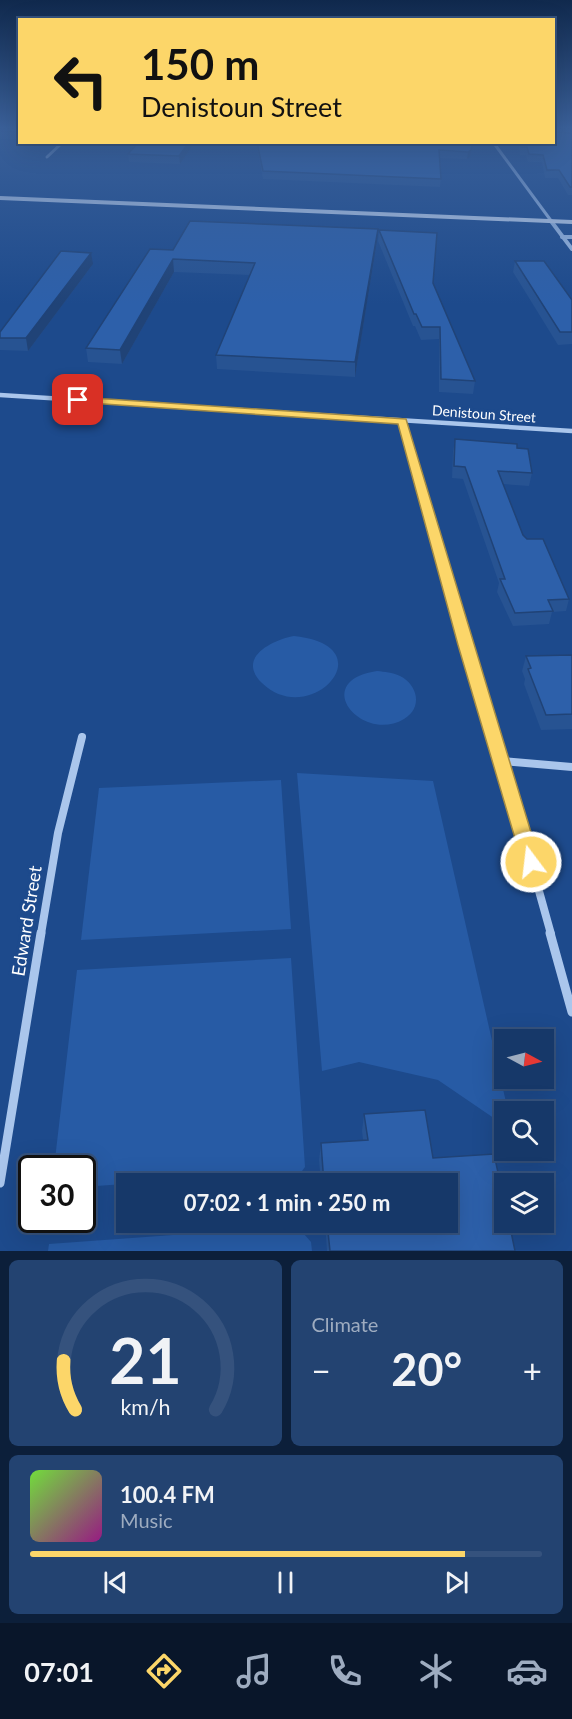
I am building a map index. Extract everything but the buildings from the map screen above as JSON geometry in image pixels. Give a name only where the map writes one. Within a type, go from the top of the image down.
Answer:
[{"type":"main road","points":[[0,198],[572,222]]},
{"type":"street","points":[[526,187],[572,249]]},
{"type":"street","points":[[562,237],[572,237]]},
{"type":"street","name":"Denistoun Street","points":[[0,395],[572,431]]},
{"type":"street","points":[[402,421],[465,645],[513,798],[572,1012]]},
{"type":"street","name":"Edward Street","points":[[0,1183],[58,833],[82,737]]},
{"type":"street","points":[[501,762],[572,767]]},
{"type":"shaded area","points":[[294,636],[322,643],[335,654],[338,668],[331,681],[318,691],[300,697],[281,695],[262,683],[255,674],[253,666],[255,658],[267,646]]},
{"type":"shaded area","points":[[377,671],[391,673],[406,680],[416,697],[414,709],[410,714],[388,725],[372,723],[359,717],[349,708],[345,697],[347,686],[357,677]]},
{"type":"shaded area","points":[[297,773],[433,781],[494,1049],[494,1089],[503,1089],[506,1101],[494,1101],[494,1118],[438,1080],[359,1062],[322,1071]]},
{"type":"shaded area","points":[[281,780],[291,929],[81,940],[99,788]]},
{"type":"shaded area","points":[[291,958],[305,1167],[302,1171],[116,1173],[116,1185],[96,1186],[96,1155],[56,1155],[77,970]]},
{"type":"shaded area","points":[[201,1233],[303,1233],[311,1242],[312,1251],[48,1251],[49,1244]]},
{"type":"route","points":[[78,400],[402,421],[465,645],[531,862]]}]
